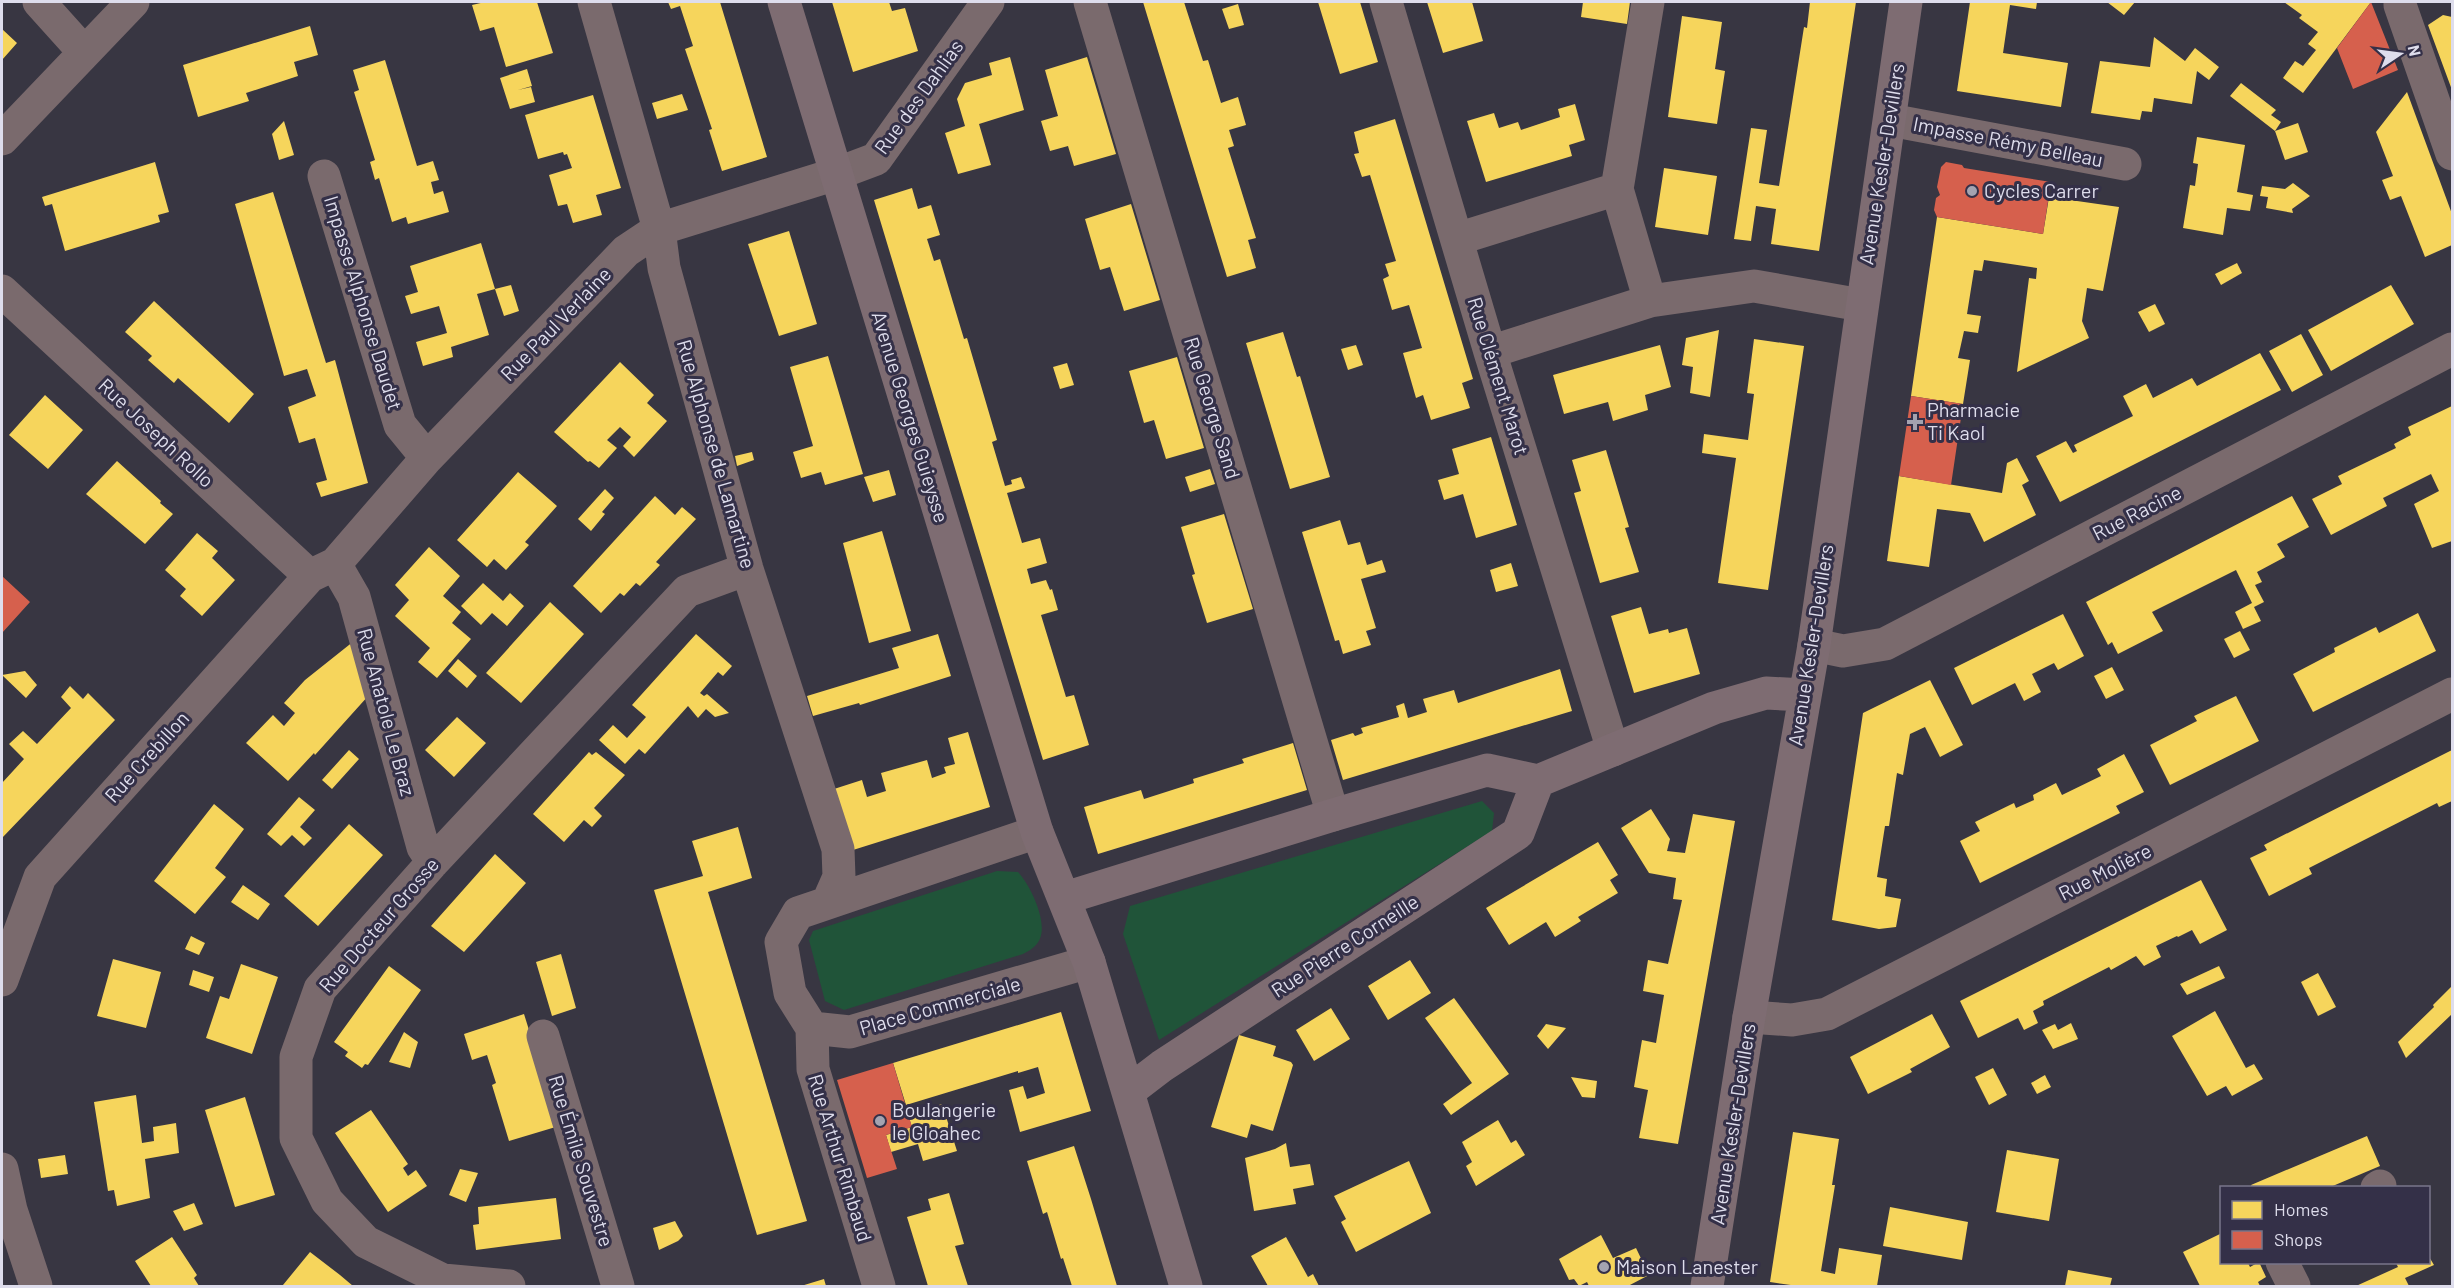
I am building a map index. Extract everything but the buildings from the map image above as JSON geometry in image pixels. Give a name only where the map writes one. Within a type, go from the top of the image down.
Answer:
[{"type":"street","points":[[39,2],[84,52]]},
{"type":"street","points":[[2,139],[133,2]]},
{"type":"street","name":"Rue Alphonse de Lamartine","points":[[594,2],[659,229],[664,268],[747,568],[838,849],[839,877],[828,902]]},
{"type":"street","name":"Avenue Georges Guieysse","points":[[784,2],[1037,832]]},
{"type":"street","name":"Rue des Dahlias","points":[[836,174],[876,159],[988,2]]},
{"type":"street","name":"Rue George Sand","points":[[1090,2],[1333,815]]},
{"type":"street","name":"Rue Clément Marot","points":[[1386,2],[1490,352],[1613,750]]},
{"type":"street","points":[[1648,2],[1617,189],[1650,301]]},
{"type":"street","name":"Avenue Kesler-Devillers","points":[[1707,1287],[1749,1017],[1814,645],[1906,2]]},
{"type":"street","points":[[2400,2],[2452,154]]},
{"type":"street","name":"Impasse Rémy Belleau","points":[[1890,120],[2125,164]]},
{"type":"street","name":"Rue Paul Verlaine","points":[[323,570],[626,251],[659,229],[836,174]]},
{"type":"street","name":"Impasse Alphonse Daudet","points":[[324,176],[400,425],[427,458]]},
{"type":"street","points":[[1456,238],[1617,189]]},
{"type":"street","points":[[1490,352],[1650,301],[1754,286],[1861,305]]},
{"type":"street","name":"Rue Joseph Rollo","points":[[2,291],[323,570]]},
{"type":"street","name":"Rue Racine","points":[[1814,645],[1843,651],[1885,644],[2452,349]]},
{"type":"street","name":"Rue Docteur Grosse","points":[[509,1287],[442,1280],[366,1242],[327,1201],[296,1138],[296,1057],[320,989],[433,862],[687,591],[747,568]]},
{"type":"street","name":"Rue Anatole Le Braz","points":[[323,570],[354,597],[423,847],[433,862]]},
{"type":"street","name":"Rue Crebillon","points":[[2,980],[40,877],[323,570]]},
{"type":"street","points":[[1065,898],[1487,770],[1538,781],[1714,708],[1766,693],[1804,695]]},
{"type":"street","name":"Rue Molière","points":[[1749,1017],[1792,1020],[1827,1014],[2452,694]]},
{"type":"street","name":"Rue Pierre Corneille","points":[[1128,1092],[1172,1060],[1518,833],[1538,781]]},
{"type":"street","points":[[812,1028],[790,993],[781,942],[798,913],[1037,832],[1089,962],[1186,1287]]},
{"type":"street","name":"Place Commerciale","points":[[812,1028],[850,1032],[1089,962]]},
{"type":"street","name":"Rue Arthur Rimbaud","points":[[812,1028],[813,1070],[879,1287]]},
{"type":"street","name":"Rue Émile Souvestre","points":[[543,1036],[618,1286]]},
{"type":"street","points":[[2,1169],[11,1210],[36,1287]]},
{"type":"street","points":[[2282,1264],[2294,1287]]},
{"type":"street","points":[[609,1287],[618,1286]]},
{"type":"green space","points":[[1482,801],[1494,813],[1492,831],[1159,1040],[1123,934],[1130,906]]},
{"type":"green space","points":[[997,871],[1018,872],[1029,887],[1041,919],[1040,939],[1035,946],[1023,954],[844,1010],[825,1001],[809,940],[813,931]]},
{"type":"place","name":"Cycles Carrer","points":[[1972,191]]},
{"type":"place","name":"Pharmacie Ti Kaol","points":[[1915,422]]},
{"type":"place","name":"Boulangerie le Gloahec","points":[[880,1121]]},
{"type":"place","name":"Maison Lanester","points":[[1604,1267]]}]
